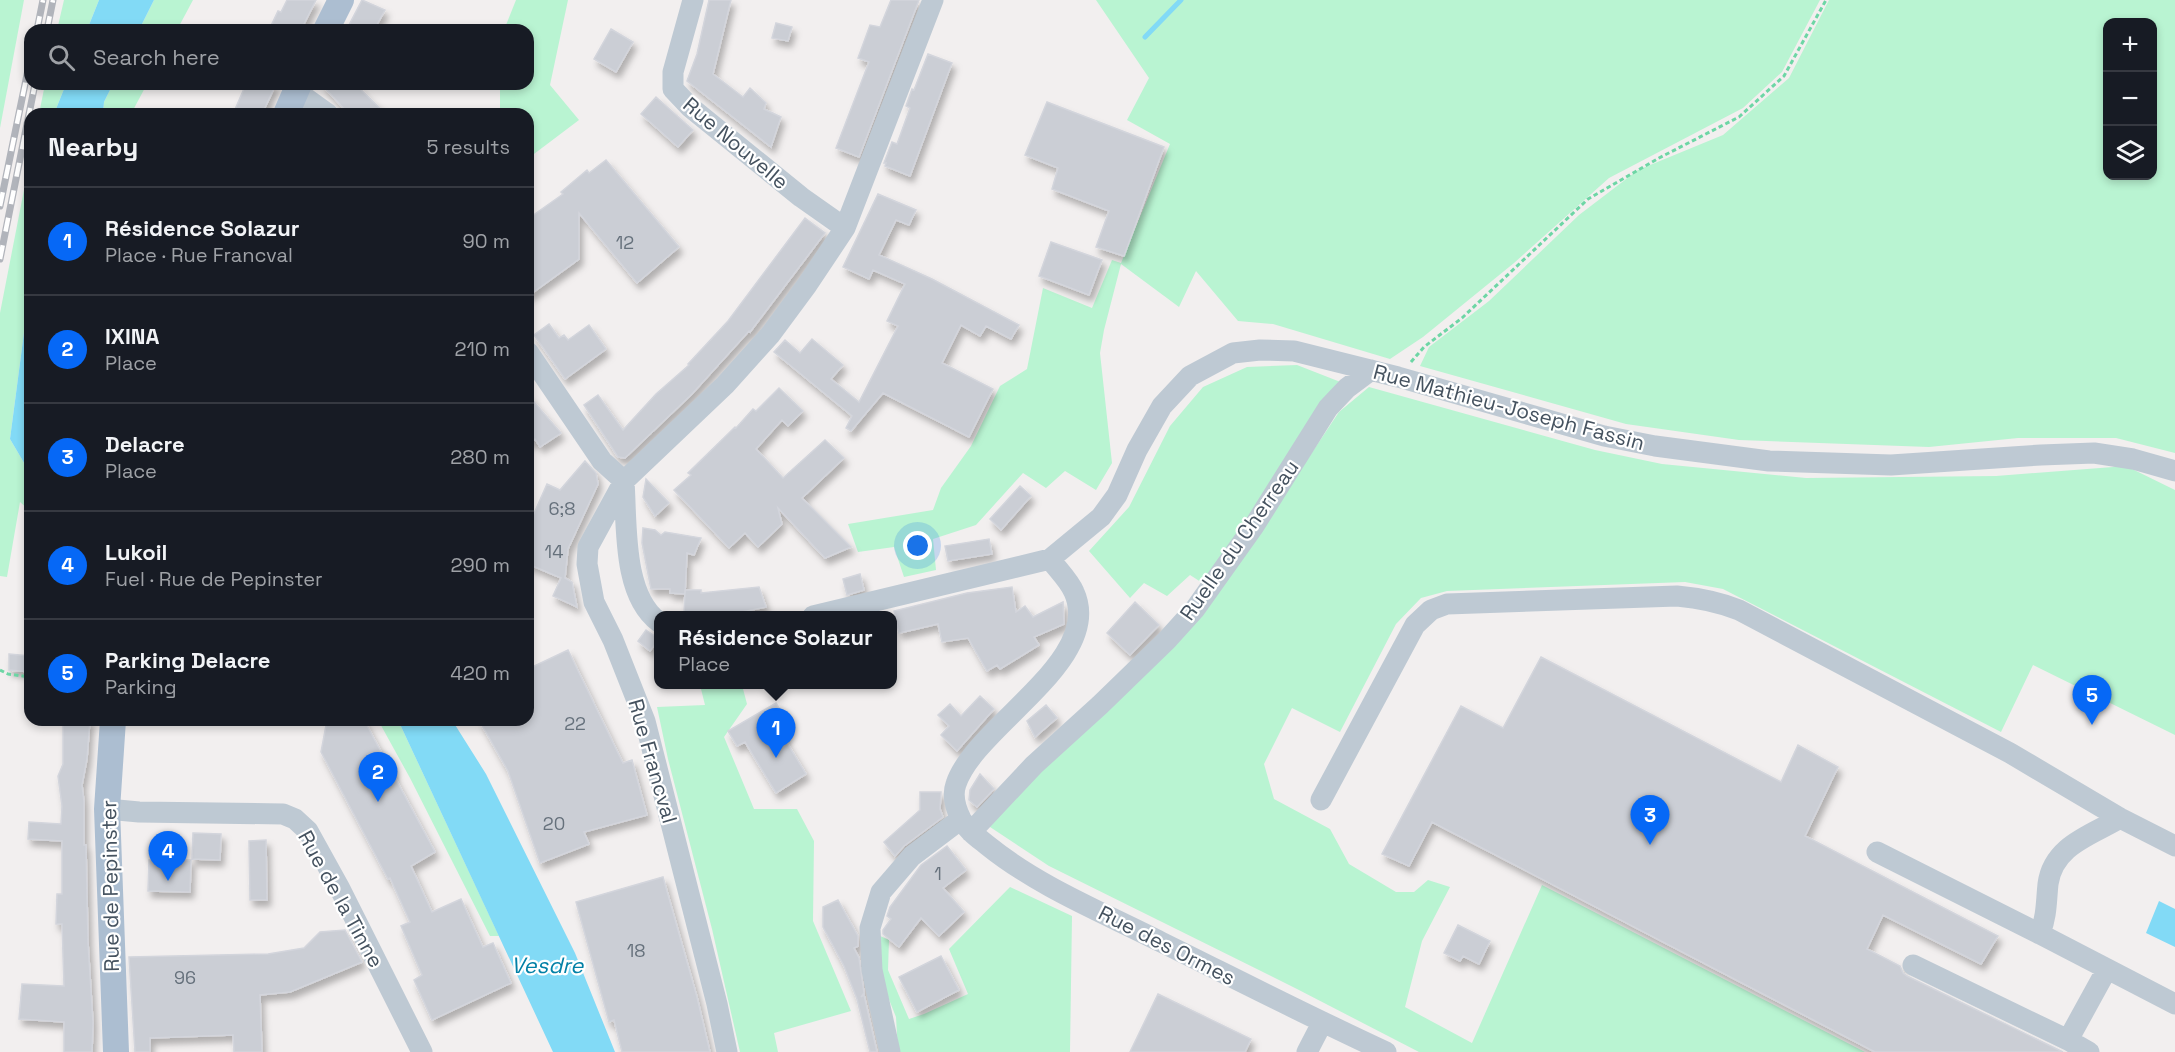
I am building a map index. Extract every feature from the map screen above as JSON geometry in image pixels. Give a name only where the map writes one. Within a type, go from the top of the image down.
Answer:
[{"type":"main road","points":[[329,24],[341,0]]},
{"type":"main road","points":[[289,108],[297,90]]},
{"type":"main road","name":"Rue de Pepinster","points":[[113,726],[107,809],[116,1052]]},
{"type":"street","name":"Rue Nouvelle","points":[[693,0],[674,72],[673,90],[690,107],[783,182],[845,228]]},
{"type":"street","name":"Rue Francval","points":[[727,1052],[717,1004],[645,721],[613,640],[594,602],[589,574],[588,547],[624,481],[725,385],[770,335],[845,228],[933,0]]},
{"type":"street","points":[[301,90],[321,108]]},
{"type":"street","name":"Rue Mathieu-Joseph Fassin","points":[[1050,559],[1101,517],[1117,495],[1137,450],[1162,405],[1190,376],[1233,353],[1260,350],[1293,351],[1398,377],[1604,436],[1655,446],[1769,461],[1891,465],[2094,453],[2133,459],[2175,471]]},
{"type":"street","points":[[534,361],[602,461],[624,481],[632,580],[640,601],[654,616]]},
{"type":"street","name":"Ruelle du Cherreau","points":[[890,1052],[872,970],[870,928],[881,892],[912,856],[966,825],[1100,705],[1167,640],[1195,609],[1254,526],[1328,408],[1347,388],[1371,370]]},
{"type":"street","points":[[830,611],[1050,559],[1074,591],[1079,609],[1077,628],[1069,647],[1033,694],[977,749],[955,786],[955,801],[966,825]]},
{"type":"street","points":[[1321,800],[1415,625],[1431,610],[1447,604],[1698,597],[1739,610],[2010,753],[2120,818],[2175,846]]},
{"type":"street","name":"Rue de la Tinne","points":[[107,809],[139,812],[283,814],[295,819],[308,831],[339,887],[422,1052]]},
{"type":"street","points":[[2040,933],[2046,915],[2048,882],[2064,851],[2080,838],[2120,818]]},
{"type":"street","name":"Rue des Ormes","points":[[966,825],[1030,877],[1322,1023],[1386,1052]]},
{"type":"street","points":[[1877,852],[2040,933],[2175,1004]]},
{"type":"street","points":[[1913,964],[2089,1052]]},
{"type":"street","points":[[2068,1040],[2107,969]]},
{"type":"street","points":[[1308,1052],[1322,1023]]},
{"type":"path","points":[[1398,377],[1424,347],[1462,318],[1588,199],[1659,158],[1739,117],[1784,76],[1826,0]]},
{"type":"path","points":[[0,670],[8,675],[24,676]]},
{"type":"green space","points":[[0,0],[24,0],[0,128]]},
{"type":"green space","points":[[64,0],[99,0],[89,24],[58,24]]},
{"type":"green space","points":[[154,0],[193,0],[180,24],[142,24]]},
{"type":"green space","points":[[516,0],[568,0],[550,85],[579,120],[534,154],[534,108],[500,108],[500,90],[534,90],[534,24],[506,24]]},
{"type":"green space","points":[[1096,0],[1820,0],[1782,72],[1743,108],[1609,178],[1514,263],[1423,337],[1390,359],[1273,324],[1238,321],[1196,271],[1179,307],[1121,264],[1100,353],[1112,463],[1096,490],[1065,471],[1046,488],[1023,473],[976,525],[933,539],[936,570],[904,577],[894,547],[858,552],[848,524],[933,510],[941,488],[971,446],[1000,386],[1027,369],[1043,288],[1092,308],[1112,260],[1121,263],[1170,144],[1127,120],[1149,78]]},
{"type":"green space","points":[[1829,0],[2175,0],[2175,453],[2116,438],[2018,438],[1929,447],[1739,440],[1626,424],[1420,366],[1429,347],[1489,301],[1579,215],[1638,170],[1723,135],[1789,78]]},
{"type":"green space","points":[[44,90],[64,90],[56,108],[40,108]]},
{"type":"green space","points":[[110,90],[144,90],[134,108],[104,108]]},
{"type":"green space","points":[[24,190],[24,333],[10,439],[24,463],[24,506],[20,502],[7,577],[0,576],[0,313]]},
{"type":"green space","points":[[1297,365],[1343,383],[1204,584],[1190,575],[1167,596],[1144,583],[1130,598],[1089,551],[1129,507],[1170,426],[1203,387],[1247,367]]},
{"type":"green space","points":[[1369,387],[1595,450],[1662,464],[1806,478],[1996,476],[2126,466],[2175,490],[2175,735],[2033,665],[2001,732],[1723,589],[1685,582],[1447,591],[1421,598],[1396,624],[1340,732],[1292,708],[1264,764],[1274,799],[1330,829],[1349,864],[1396,892],[1414,892],[1428,880],[1450,887],[1422,941],[1405,1007],[1472,1043],[1542,885],[1865,1052],[1419,1052],[1049,866],[984,823],[1226,581],[1339,412]]},
{"type":"green space","points":[[701,689],[743,689],[747,704],[724,737],[754,809],[797,809],[814,841],[813,921],[851,1011],[774,1033],[778,1052],[740,1052],[657,707],[705,705]]},
{"type":"green space","points":[[381,726],[401,726],[499,936],[490,936]]},
{"type":"green space","points":[[1010,887],[1072,916],[1070,1052],[898,1052],[896,1017],[878,972],[878,935],[889,940],[888,970],[909,1019],[924,1014],[968,994],[949,949]]},
{"type":"water","points":[[99,0],[154,0],[142,24],[89,24]]},
{"type":"water","points":[[64,90],[110,90],[104,108],[56,108]]},
{"type":"water","points":[[24,333],[24,463],[10,439]]},
{"type":"water","name":"Vesdre","points":[[401,726],[456,726],[486,774],[575,953],[615,1052],[553,1052]]},
{"type":"water","points":[[2159,901],[2175,909],[2175,947],[2146,933]]},
{"type":"building","points":[[287,0],[316,0],[304,24],[272,24],[278,11],[281,12]]},
{"type":"building","points":[[362,0],[385,10],[377,24],[350,24]]},
{"type":"building","points":[[709,0],[731,0],[713,74],[743,97],[750,88],[766,103],[764,109],[781,117],[771,147],[687,81],[697,54]]},
{"type":"building","points":[[891,0],[919,0],[859,157],[836,148],[869,62],[858,58],[870,25],[880,27]]},
{"type":"building","points":[[776,23],[792,27],[788,41],[772,38]]},
{"type":"building","points":[[611,29],[633,42],[616,72],[594,59]]},
{"type":"building","points":[[928,54],[952,63],[910,176],[885,166],[886,163],[884,163],[892,142],[897,144],[910,108],[906,106]]},
{"type":"building","points":[[243,90],[273,90],[265,108],[236,108]]},
{"type":"building","points":[[327,90],[361,90],[380,108],[343,108]]},
{"type":"building","points":[[656,97],[693,130],[678,147],[641,114]]},
{"type":"building","points":[[1047,102],[1164,147],[1124,256],[1096,247],[1109,211],[1052,189],[1058,168],[1025,155]]},
{"type":"building","points":[[606,160],[679,247],[637,283],[579,213],[579,259],[534,292],[534,215],[563,194],[561,192],[587,170],[589,173]]},
{"type":"building","points":[[878,194],[916,210],[909,225],[896,220],[879,255],[932,279],[1019,325],[1011,339],[986,326],[980,336],[961,325],[942,363],[993,389],[969,437],[883,393],[851,431],[846,428],[852,416],[774,352],[785,340],[800,353],[812,339],[843,365],[831,379],[859,402],[898,326],[887,321],[905,284],[873,270],[869,279],[843,267]]},
{"type":"building","points":[[805,218],[825,233],[750,332],[692,394],[625,458],[618,457],[584,405],[598,395],[623,430],[656,394],[689,365],[728,321]]},
{"type":"building","points":[[1051,242],[1102,260],[1089,295],[1039,276]]},
{"type":"building","points":[[549,324],[559,338],[564,335],[568,340],[589,325],[606,349],[565,379],[534,335]]},
{"type":"building","points":[[779,388],[803,411],[788,426],[782,420],[756,449],[783,478],[825,440],[844,458],[802,498],[851,547],[825,558],[778,508],[782,524],[758,547],[745,533],[729,548],[674,490],[691,475],[688,473],[753,409],[756,411]]},
{"type":"building","points":[[534,402],[561,433],[540,447],[535,439]]},
{"type":"building","points":[[585,461],[596,473],[598,484],[568,549],[565,578],[572,582],[577,607],[553,596],[561,578],[534,567],[534,513],[547,484],[560,490]]},
{"type":"building","points":[[646,479],[669,503],[655,516],[643,497]]},
{"type":"building","points":[[1020,486],[1031,496],[1001,530],[990,519]]},
{"type":"building","points":[[643,528],[655,530],[661,535],[665,532],[701,538],[694,555],[687,553],[685,594],[670,593],[670,589],[651,589],[642,543]]},
{"type":"building","points":[[989,539],[992,554],[948,561],[945,546]]},
{"type":"building","points":[[860,574],[864,590],[847,595],[843,579]]},
{"type":"building","points":[[759,587],[766,607],[747,611],[684,611],[685,590],[701,590],[701,593]]},
{"type":"building","points":[[1012,587],[1016,612],[1025,606],[1033,617],[1063,602],[1064,624],[1034,637],[1039,645],[1000,669],[997,665],[987,671],[968,638],[942,642],[938,624],[899,633],[897,611],[894,611],[967,593]]},
{"type":"building","points":[[1135,602],[1159,625],[1130,655],[1107,633]]},
{"type":"building","points":[[646,630],[654,636],[654,646],[650,651],[638,641]]},
{"type":"building","points":[[568,650],[623,763],[632,760],[647,815],[584,832],[589,844],[540,863],[508,771],[482,726],[534,726],[534,666]]},
{"type":"building","points":[[9,654],[24,655],[24,671],[9,670]]},
{"type":"building","points":[[1541,657],[1781,782],[1798,745],[1838,767],[1805,836],[1998,936],[1981,964],[1883,915],[1867,949],[1900,966],[1907,976],[2063,1052],[1875,1052],[1432,822],[1409,866],[1382,854],[1461,706],[1503,728]]},
{"type":"building","points":[[980,696],[994,709],[957,751],[941,735],[949,726],[938,715],[950,704],[961,716]]},
{"type":"building","points":[[776,703],[785,718],[775,723],[806,774],[776,793],[745,742],[737,746],[728,731]]},
{"type":"building","points":[[1046,705],[1057,718],[1035,737],[1027,721]]},
{"type":"building","points":[[63,726],[90,726],[82,785],[93,1023],[92,1052],[64,1052],[64,1022],[19,1019],[22,984],[64,986],[62,924],[56,924],[57,894],[62,894],[62,841],[28,839],[29,822],[61,824],[62,806],[58,776],[63,764]]},
{"type":"building","points":[[326,726],[367,726],[435,852],[411,866],[432,912],[461,899],[483,947],[493,943],[511,983],[432,1020],[414,980],[422,975],[401,926],[410,922],[390,878],[388,879],[321,752]]},
{"type":"building","points":[[980,774],[994,789],[977,807],[969,800],[970,790]]},
{"type":"building","points":[[920,792],[941,792],[940,809],[943,817],[904,846],[895,856],[884,842],[920,810]]},
{"type":"building","points":[[193,833],[221,834],[220,860],[192,859]]},
{"type":"building","points":[[266,840],[267,900],[250,900],[249,841]]},
{"type":"building","points":[[947,846],[966,870],[943,888],[964,912],[939,936],[921,918],[899,947],[883,934],[883,930],[891,919],[887,916],[890,907],[921,865]]},
{"type":"building","points":[[149,860],[191,860],[190,892],[148,891]]},
{"type":"building","points":[[663,877],[710,1052],[622,1052],[614,1020],[609,1022],[576,902]]},
{"type":"building","points":[[838,900],[858,936],[858,946],[854,948],[859,958],[864,993],[861,997],[864,995],[877,1052],[870,1052],[857,999],[844,966],[823,927],[823,907]]},
{"type":"building","points":[[1458,925],[1490,941],[1479,964],[1463,956],[1460,961],[1444,953]]},
{"type":"building","points":[[345,930],[362,962],[290,992],[260,995],[262,1052],[234,1052],[233,1035],[150,1038],[150,1052],[135,1052],[129,957],[268,954],[304,948],[320,932]]},
{"type":"building","points":[[941,956],[959,990],[917,1012],[899,977]]},
{"type":"building","points":[[1158,994],[1251,1039],[1245,1052],[1130,1052]]},
{"type":"waterway","points":[[1145,37],[1181,0]]},
{"type":"railway","points":[[38,24],[43,0]]},
{"type":"railway","points":[[48,24],[53,0]]},
{"type":"railway","points":[[0,206],[24,89]]},
{"type":"railway","points":[[30,108],[34,90]]},
{"type":"railway","points":[[0,259],[24,139]]},
{"type":"place","name":"Parking Delacre","points":[[2092,725]]},
{"type":"place","name":"Résidence Solazur","points":[[776,758]]},
{"type":"place","name":"IXINA","points":[[378,802]]},
{"type":"place","name":"Delacre","points":[[1650,845]]},
{"type":"place","name":"Lukoil","points":[[168,881]]}]
